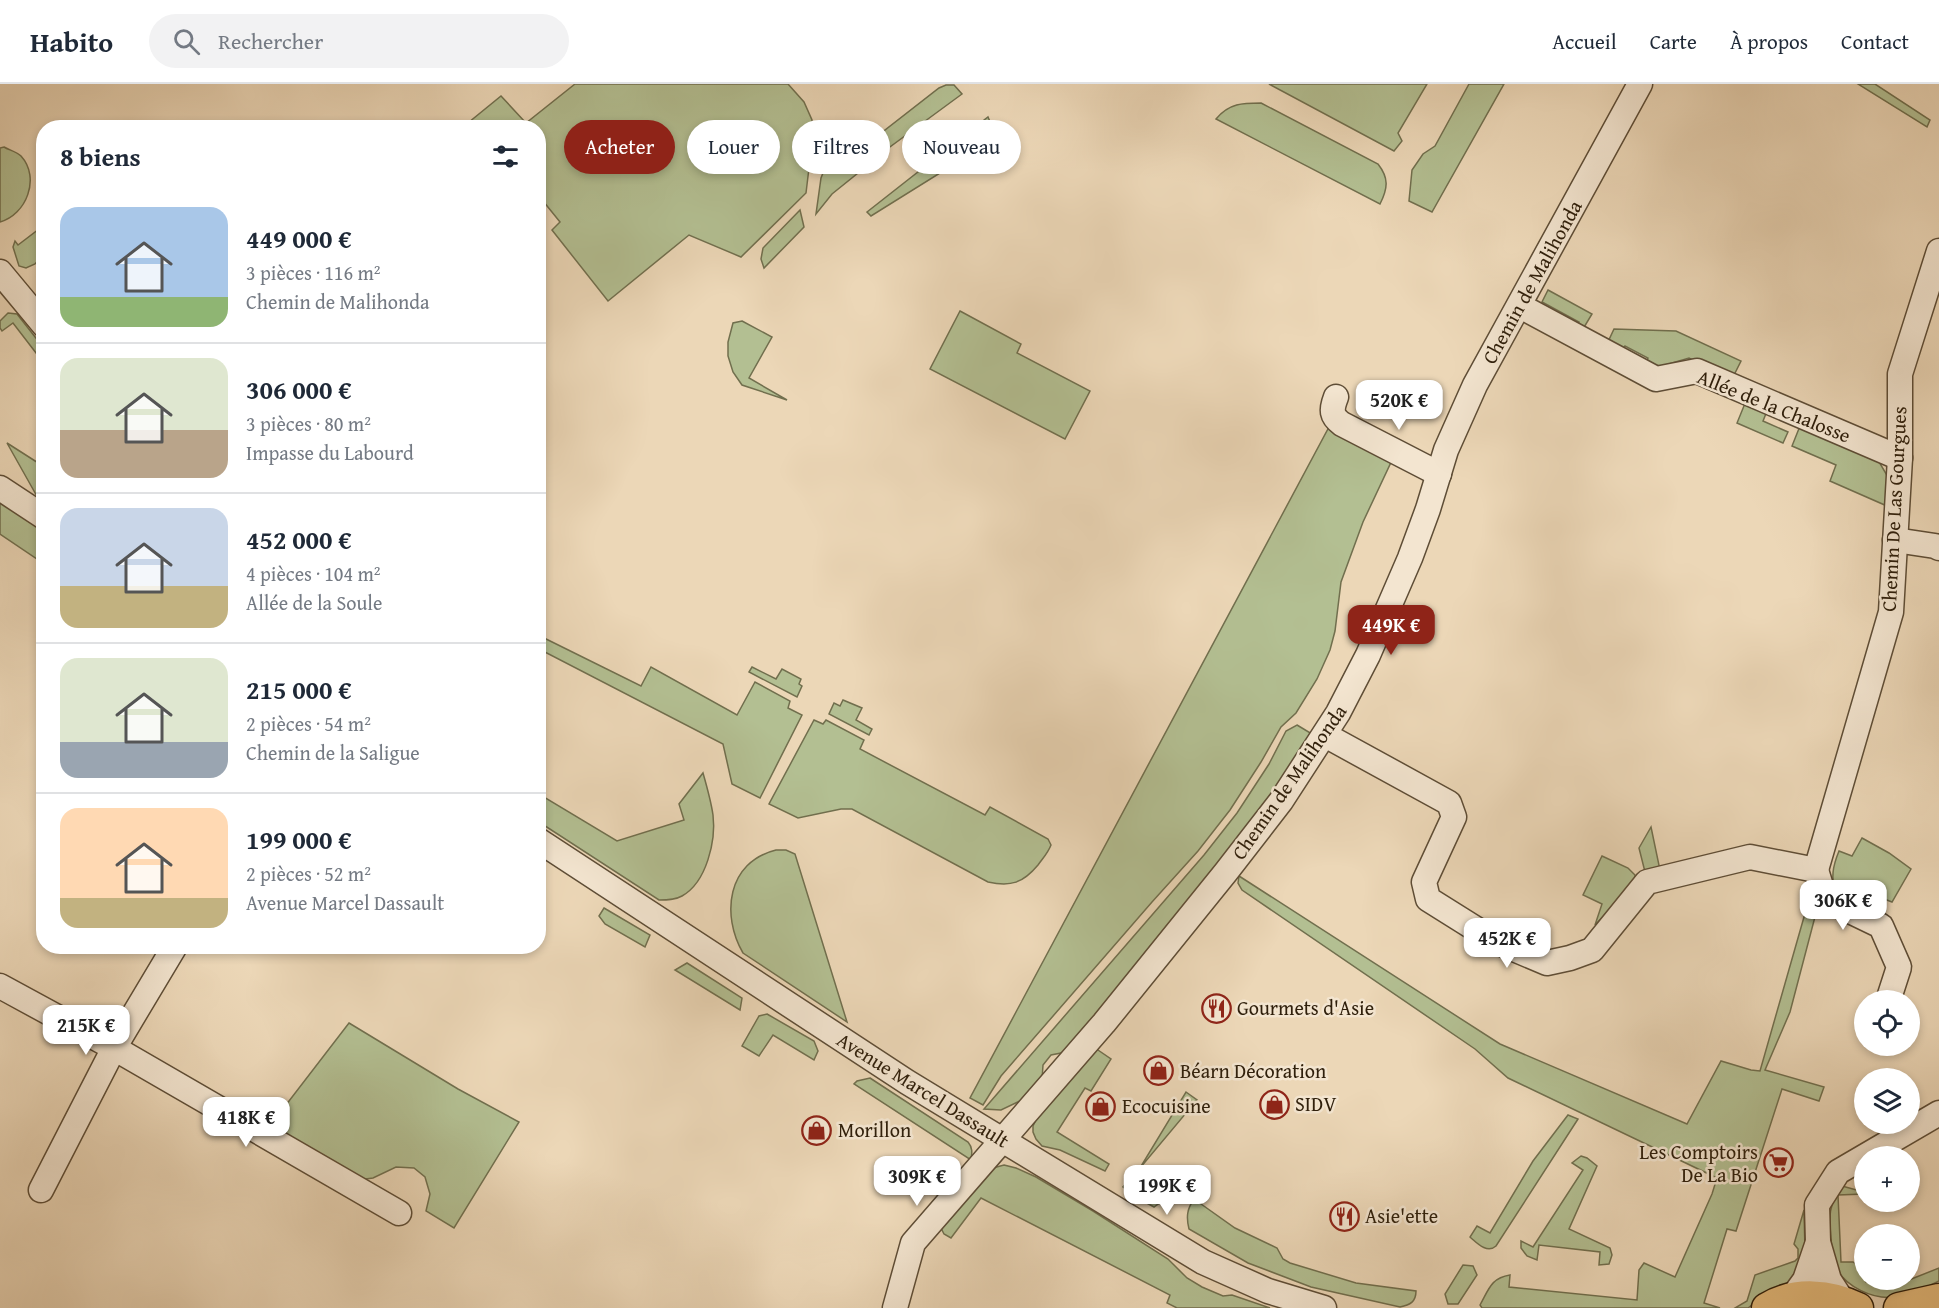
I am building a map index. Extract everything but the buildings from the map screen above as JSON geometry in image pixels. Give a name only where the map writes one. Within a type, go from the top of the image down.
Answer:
[{"type":"main road","points":[[1780,1303],[1817,1296],[1850,1304]]},
{"type":"main road","points":[[1899,1308],[1939,1299]]},
{"type":"street","name":"Chemin de Malihonda","points":[[895,1308],[913,1243],[1104,1023],[1281,801],[1325,735],[1368,655],[1410,558],[1446,450],[1475,385],[1640,84]]},
{"type":"street","name":"Chemin De Las Gourgues","points":[[1816,870],[1891,612],[1900,458],[1900,374],[1939,251]]},
{"type":"street","points":[[0,272],[36,315]]},
{"type":"street","name":"Allée de la Chalosse","points":[[1520,306],[1656,379],[1697,371],[1900,458]]},
{"type":"street","points":[[1336,397],[1332,413],[1342,424],[1439,474]]},
{"type":"street","points":[[0,488],[36,512]]},
{"type":"street","points":[[1895,540],[1939,548]]},
{"type":"street","points":[[1325,735],[1449,803],[1454,817],[1424,882],[1428,899],[1495,941],[1547,963],[1570,958],[1592,950],[1647,882],[1750,857],[1816,870],[1825,899],[1881,926],[1899,967],[1892,990]]},
{"type":"street","name":"Avenue Marcel Dassault","points":[[546,845],[907,1082],[1203,1262],[1268,1291],[1324,1308]]},
{"type":"street","points":[[41,1190],[114,1048],[170,954]]},
{"type":"street","points":[[0,986],[114,1048],[399,1213]]},
{"type":"street","points":[[1850,1304],[1829,1280],[1818,1242],[1816,1205],[1838,1172],[1939,1113]]},
{"type":"street","points":[[1780,1303],[1805,1280],[1818,1242]]},
{"type":"green space","points":[[575,84],[788,84],[804,102],[812,120],[792,120],[792,174],[808,174],[806,193],[741,257],[689,235],[608,301],[552,230],[560,222],[546,205],[546,120],[530,120]]},
{"type":"green space","points":[[1269,84],[1427,84],[1398,133],[1402,141],[1394,151]]},
{"type":"green space","points":[[1469,84],[1504,84],[1432,212],[1409,201],[1412,170],[1423,154],[1435,146]]},
{"type":"green space","points":[[1858,84],[1875,84],[1930,120],[1927,127]]},
{"type":"green space","points":[[954,85],[962,94],[927,120],[902,120],[902,138],[890,147],[890,126],[939,88]]},
{"type":"green space","points":[[501,96],[523,120],[472,120]]},
{"type":"green space","points":[[1261,103],[1378,164],[1386,179],[1385,193],[1380,204],[1216,119],[1231,107]]},
{"type":"green space","points":[[4,147],[21,156],[27,165],[30,185],[28,195],[17,212],[0,222],[0,148]]},
{"type":"green space","points":[[823,174],[857,174],[832,194],[816,214]]},
{"type":"green space","points":[[915,174],[938,174],[871,216],[867,212]]},
{"type":"green space","points":[[800,210],[804,227],[764,268],[761,259],[763,248]]},
{"type":"green space","points":[[36,231],[35,264],[26,268],[19,266],[13,247],[15,241],[18,245]]},
{"type":"green space","points":[[1548,290],[1592,314],[1583,329],[1577,326],[1579,322],[1542,302]]},
{"type":"green space","points":[[960,311],[1021,344],[1017,353],[1090,391],[1065,439],[930,369]]},
{"type":"green space","points":[[8,313],[17,314],[36,338],[36,353],[13,323],[2,331],[0,321]]},
{"type":"green space","points":[[742,321],[772,337],[749,378],[787,400],[742,385],[733,372],[728,356],[728,342],[733,323]]},
{"type":"green space","points":[[1614,329],[1676,331],[1741,361],[1732,379],[1689,358],[1655,368],[1646,363],[1648,358],[1625,346],[1622,351],[1607,344]]},
{"type":"green space","points":[[1746,401],[1767,411],[1763,421],[1788,432],[1783,443],[1737,423]]},
{"type":"green space","points":[[1800,426],[1878,460],[1888,477],[1887,506],[1830,481],[1836,465],[1792,446]]},
{"type":"green space","points":[[1329,427],[1393,458],[1363,522],[1341,582],[1335,631],[1330,650],[1317,679],[1296,713],[1281,727],[1230,810],[1198,851],[1001,1076],[983,1105],[970,1098]]},
{"type":"green space","points":[[7,443],[36,462],[36,495]]},
{"type":"green space","points":[[0,502],[36,523],[36,558],[0,534]]},
{"type":"green space","points":[[546,639],[641,686],[651,667],[737,715],[755,682],[790,701],[788,708],[802,715],[760,798],[732,784],[723,744],[546,653]]},
{"type":"green space","points":[[752,667],[776,679],[782,669],[801,679],[799,684],[802,686],[797,697],[749,672]]},
{"type":"green space","points":[[843,700],[862,708],[856,720],[872,729],[869,735],[829,714],[834,703],[840,706]]},
{"type":"green space","points":[[814,720],[823,724],[826,720],[864,740],[860,749],[985,815],[990,807],[1048,839],[1051,845],[1048,851],[1038,865],[1022,880],[1010,884],[988,882],[852,809],[841,809],[798,818],[769,804]]},
{"type":"green space","points":[[1297,725],[1312,734],[1255,819],[1066,1052],[1051,1055],[1043,1065],[1042,1080],[1022,1100],[1001,1110],[984,1109],[1204,855],[1237,813],[1269,764],[1286,731]]},
{"type":"green space","points":[[703,773],[714,825],[708,860],[704,871],[691,890],[682,896],[668,900],[659,900],[546,827],[546,798],[617,841],[684,820],[679,804]]},
{"type":"green space","points":[[1651,827],[1660,870],[1645,872],[1639,848]]},
{"type":"green space","points":[[1862,838],[1911,869],[1892,902],[1874,895],[1868,906],[1847,898],[1835,887],[1833,872],[1839,851],[1852,856]]},
{"type":"green space","points":[[776,850],[786,850],[795,854],[847,1022],[743,953],[736,938],[731,907],[738,878],[747,866],[760,856]]},
{"type":"green space","points":[[1602,856],[1628,868],[1635,875],[1635,883],[1595,925],[1602,904],[1583,895]]},
{"type":"green space","points":[[1239,876],[1500,1044],[1687,1124],[1721,1061],[1760,1071],[1806,910],[1816,913],[1790,1012],[1765,1070],[1824,1087],[1819,1101],[1782,1089],[1736,1231],[1727,1229],[1704,1303],[1720,1308],[1482,1308],[1480,1305],[1491,1285],[1504,1276],[1510,1275],[1509,1287],[1637,1300],[1639,1270],[1644,1263],[1675,1277],[1717,1178],[1508,1078],[1475,1049],[1242,890],[1238,883]]},
{"type":"green space","points":[[604,908],[650,935],[645,947],[605,924],[599,916]]},
{"type":"green space","points":[[687,963],[742,998],[740,1010],[675,970]]},
{"type":"green space","points":[[767,1014],[814,1041],[818,1051],[814,1060],[773,1035],[759,1056],[742,1046],[759,1016]]},
{"type":"green space","points":[[349,1023],[458,1089],[519,1122],[454,1228],[426,1211],[430,1194],[425,1177],[414,1168],[396,1167],[373,1178],[358,1180],[269,1127]]},
{"type":"green space","points":[[1095,1048],[1111,1059],[1091,1091],[1085,1088],[1057,1132],[1109,1164],[1105,1171],[1060,1150],[1042,1146],[1033,1132],[1037,1118]]},
{"type":"green space","points":[[870,1078],[968,1142],[972,1153],[971,1160],[854,1084]]},
{"type":"green space","points":[[1186,1092],[1197,1100],[1140,1168]]},
{"type":"green space","points":[[1568,1115],[1578,1119],[1496,1246],[1489,1249],[1479,1245],[1470,1237],[1477,1226],[1490,1233],[1533,1161]]},
{"type":"green space","points":[[1581,1156],[1597,1166],[1569,1229],[1610,1248],[1612,1255],[1609,1264],[1599,1265],[1600,1252],[1539,1245],[1537,1260],[1527,1256],[1521,1248],[1521,1241],[1533,1247],[1583,1170],[1572,1163]]},
{"type":"green space","points":[[1004,1165],[1036,1177],[1093,1211],[1168,1259],[1187,1278],[1202,1287],[1223,1296],[1232,1295],[1270,1308],[1177,1308],[1167,1303],[1170,1295],[981,1198],[951,1238],[944,1234],[941,1228],[993,1168]]},
{"type":"green space","points":[[1140,1168],[1177,1190],[1154,1207],[1136,1197],[1123,1187]]},
{"type":"green space","points":[[1842,1186],[1854,1189],[1854,1194],[1838,1195],[1841,1262],[1854,1263],[1854,1287],[1840,1274],[1832,1250],[1831,1211],[1837,1193]]},
{"type":"green space","points":[[1194,1199],[1235,1228],[1277,1248],[1283,1259],[1290,1263],[1356,1283],[1416,1291],[1415,1298],[1409,1304],[1400,1307],[1311,1287],[1248,1263],[1189,1229],[1188,1213]]},
{"type":"green space","points":[[1804,1210],[1805,1251],[1795,1280],[1769,1292],[1748,1308],[1735,1308],[1747,1301],[1755,1275],[1798,1258],[1798,1249],[1794,1244]]},
{"type":"green space","points":[[1463,1265],[1473,1266],[1477,1275],[1458,1304],[1448,1304],[1445,1294]]},
{"type":"green space","points":[[1939,1268],[1939,1281],[1923,1289],[1912,1293],[1887,1297],[1859,1290],[1920,1290],[1920,1276]]},
{"type":"place","name":"Gourmets d'Asie","points":[[1216,1008]]},
{"type":"place","name":"Béarn Décoration","points":[[1159,1071]]},
{"type":"place","name":"SIDV","points":[[1274,1104]]},
{"type":"place","name":"Ecocuisine","points":[[1101,1106]]},
{"type":"place","name":"Morillon","points":[[817,1130]]},
{"type":"place","name":"Les Comptoirs De La Bio","points":[[1779,1163]]},
{"type":"place","name":"Asie'ette","points":[[1344,1216]]}]
